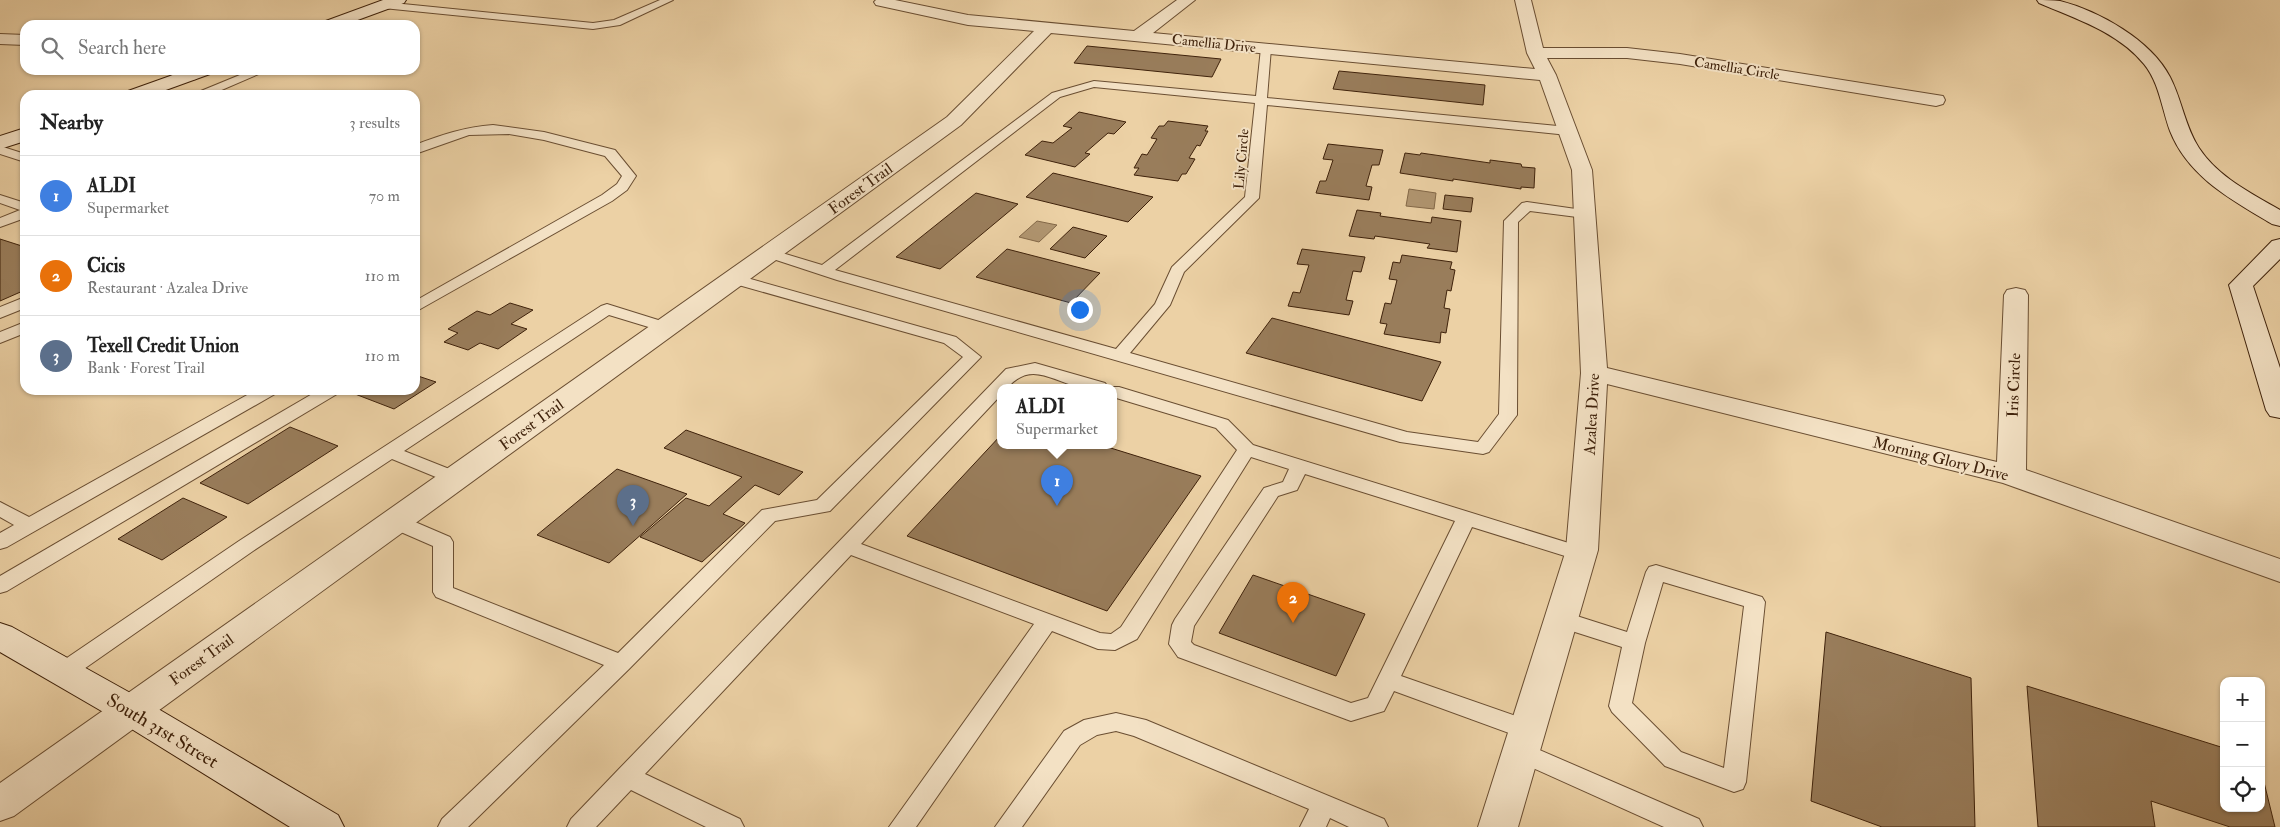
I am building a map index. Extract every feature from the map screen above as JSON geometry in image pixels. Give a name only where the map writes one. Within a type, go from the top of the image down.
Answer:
[{"type":"street","points":[[1139,35],[1187,0]]},
{"type":"street","name":"Azalea Drive","points":[[1498,827],[1581,554],[1594,373],[1582,170],[1541,64],[1523,0]]},
{"type":"street","points":[[2045,0],[2108,29],[2134,45],[2151,61],[2162,80],[2189,150],[2202,167],[2226,187],[2280,218]]},
{"type":"street","name":"Camellia Drive","points":[[884,1],[968,20],[1266,48],[1541,64]]},
{"type":"street","points":[[343,20],[391,3]]},
{"type":"street","name":"Forest Trail","points":[[0,804],[954,121],[1048,27]]},
{"type":"street","points":[[0,38],[20,40]]},
{"type":"street","name":"Camellia Circle","points":[[1541,64],[1628,53],[1680,59],[1936,100]]},
{"type":"street","points":[[147,90],[182,75]]},
{"type":"street","points":[[0,144],[20,136]]},
{"type":"street","points":[[2280,246],[2241,285],[2280,410]]},
{"type":"street","name":"Iris Circle","points":[[2011,475],[2016,295]]},
{"type":"street","name":"Morning Glory Drive","points":[[1594,373],[2011,475],[2280,571]]},
{"type":"street","name":"South 31st Street","points":[[0,636],[130,710],[313,825]]},
{"type":"lane","points":[[391,3],[434,11],[593,26],[616,23],[668,0]]},
{"type":"lane","name":"Lily Circle","points":[[1120,355],[1162,305],[1177,270],[1252,198],[1266,48]]},
{"type":"lane","points":[[212,90],[250,75]]},
{"type":"lane","points":[[824,271],[1056,95],[1094,84],[1568,131]]},
{"type":"lane","points":[[420,148],[443,139],[478,130],[518,132],[610,153],[629,176],[622,187],[607,198],[420,304]]},
{"type":"lane","points":[[0,150],[20,156]]},
{"type":"lane","points":[[0,199],[20,205]]},
{"type":"lane","points":[[769,253],[824,271],[1406,438],[1483,448],[1508,415],[1511,221],[1527,206],[1585,214]]},
{"type":"lane","points":[[0,223],[20,215]]},
{"type":"lane","points":[[451,827],[769,515],[822,506],[973,357],[950,340],[733,279]]},
{"type":"lane","points":[[0,314],[20,304]]},
{"type":"lane","points":[[63,672],[238,551],[607,309],[665,327]]},
{"type":"lane","points":[[0,338],[20,329]]},
{"type":"lane","points":[[1002,384],[1012,373],[1036,368],[1090,384]]},
{"type":"lane","points":[[580,827],[997,389]]},
{"type":"lane","points":[[1117,392],[1222,424],[1247,449],[1581,554]]},
{"type":"lane","points":[[0,542],[260,395]]},
{"type":"lane","points":[[0,586],[323,395]]},
{"type":"lane","points":[[847,546],[1098,641],[1115,642],[1129,633],[1247,449]]},
{"type":"lane","points":[[390,452],[455,478]]},
{"type":"lane","points":[[1300,466],[1290,486],[1271,492],[1183,625],[1180,644],[1186,651],[1351,712],[1376,705],[1466,518]]},
{"type":"lane","points":[[0,510],[29,526]]},
{"type":"lane","points":[[394,521],[443,542],[443,592],[620,663]]},
{"type":"lane","points":[[1656,572],[1755,602],[1734,782],[1673,759],[1620,706],[1634,643],[1656,572]]},
{"type":"lane","points":[[1561,618],[1634,643]]},
{"type":"lane","points":[[902,827],[1048,621]]},
{"type":"lane","points":[[1388,680],[1524,741],[1690,827]]},
{"type":"lane","points":[[1008,827],[1072,738],[1092,727],[1116,722],[1138,727],[1375,827]]},
{"type":"lane","points":[[627,777],[730,827]]},
{"type":"lane","points":[[1313,827],[1324,804]]},
{"type":"shaded area","points":[[1409,189],[1436,193],[1434,209],[1406,206]]},
{"type":"shaded area","points":[[1037,221],[1057,225],[1039,242],[1019,237]]},
{"type":"building","points":[[1087,46],[1221,59],[1212,77],[1074,63]]},
{"type":"building","points":[[1339,71],[1485,85],[1483,105],[1333,89]]},
{"type":"building","points":[[1079,112],[1126,122],[1114,134],[1108,133],[1085,153],[1090,154],[1075,167],[1025,155],[1042,141],[1053,143],[1072,128],[1063,126]]},
{"type":"building","points":[[1168,121],[1208,126],[1205,131],[1208,131],[1200,146],[1197,145],[1189,158],[1195,159],[1186,174],[1182,174],[1178,181],[1134,175],[1139,168],[1134,168],[1142,154],[1147,155],[1157,139],[1151,138],[1159,126],[1164,126]]},
{"type":"building","points":[[1328,144],[1383,150],[1379,165],[1372,165],[1366,186],[1372,187],[1369,200],[1316,193],[1320,181],[1326,181],[1333,160],[1323,159]]},
{"type":"building","points":[[1405,153],[1420,155],[1421,153],[1490,163],[1490,160],[1521,164],[1522,167],[1535,168],[1534,188],[1521,187],[1521,189],[1400,173]]},
{"type":"building","points":[[1053,173],[1153,197],[1128,222],[1026,197]]},
{"type":"building","points":[[976,193],[1018,204],[940,269],[896,257]]},
{"type":"building","points":[[1445,195],[1473,198],[1471,212],[1443,209]]},
{"type":"building","points":[[1357,210],[1381,213],[1380,216],[1431,223],[1432,217],[1461,221],[1457,252],[1427,248],[1430,244],[1375,236],[1374,239],[1349,236]]},
{"type":"building","points":[[1073,227],[1107,236],[1085,258],[1050,249]]},
{"type":"building","points":[[0,239],[20,245],[20,292],[0,301]]},
{"type":"building","points":[[1007,249],[1100,273],[1071,303],[976,277]]},
{"type":"building","points":[[1302,249],[1365,257],[1361,272],[1353,271],[1346,300],[1353,301],[1349,315],[1288,306],[1293,292],[1300,293],[1309,265],[1297,264]]},
{"type":"building","points":[[1402,255],[1452,262],[1450,269],[1455,270],[1451,291],[1447,290],[1444,308],[1450,309],[1446,333],[1441,332],[1440,343],[1384,334],[1387,324],[1380,323],[1385,303],[1391,304],[1397,280],[1389,279],[1393,262],[1400,263]]},
{"type":"building","points":[[510,303],[533,310],[511,324],[527,329],[498,349],[480,343],[468,350],[444,342],[458,333],[448,329],[477,311],[490,315]]},
{"type":"building","points":[[1272,318],[1441,362],[1422,401],[1246,353]]},
{"type":"building","points":[[420,377],[436,382],[420,392]]},
{"type":"building","points":[[358,395],[416,395],[394,409]]},
{"type":"building","points":[[290,427],[338,446],[248,504],[200,483]]},
{"type":"building","points":[[686,430],[803,472],[779,495],[755,485],[723,514],[745,523],[702,562],[640,537],[686,498],[709,506],[742,477],[664,448]]},
{"type":"building","points":[[997,439],[997,449],[1114,449],[1201,476],[1107,611],[907,536]]},
{"type":"building","points":[[617,469],[687,494],[609,563],[537,535]]},
{"type":"building","points":[[183,498],[227,517],[162,560],[118,539]]},
{"type":"building","points":[[1253,575],[1365,614],[1336,676],[1219,633]]},
{"type":"building","points":[[1826,632],[1971,678],[1975,827],[1882,827],[1811,801]]},
{"type":"building","points":[[2027,686],[2220,747],[2220,812],[2265,812],[2265,786],[2275,827],[2230,827],[2151,801],[2155,827],[2038,827]]},
{"type":"place","name":"ALDI","points":[[1057,506]]},
{"type":"place","name":"Texell Credit Union","points":[[633,526]]},
{"type":"place","name":"Cicis","points":[[1293,623]]}]
